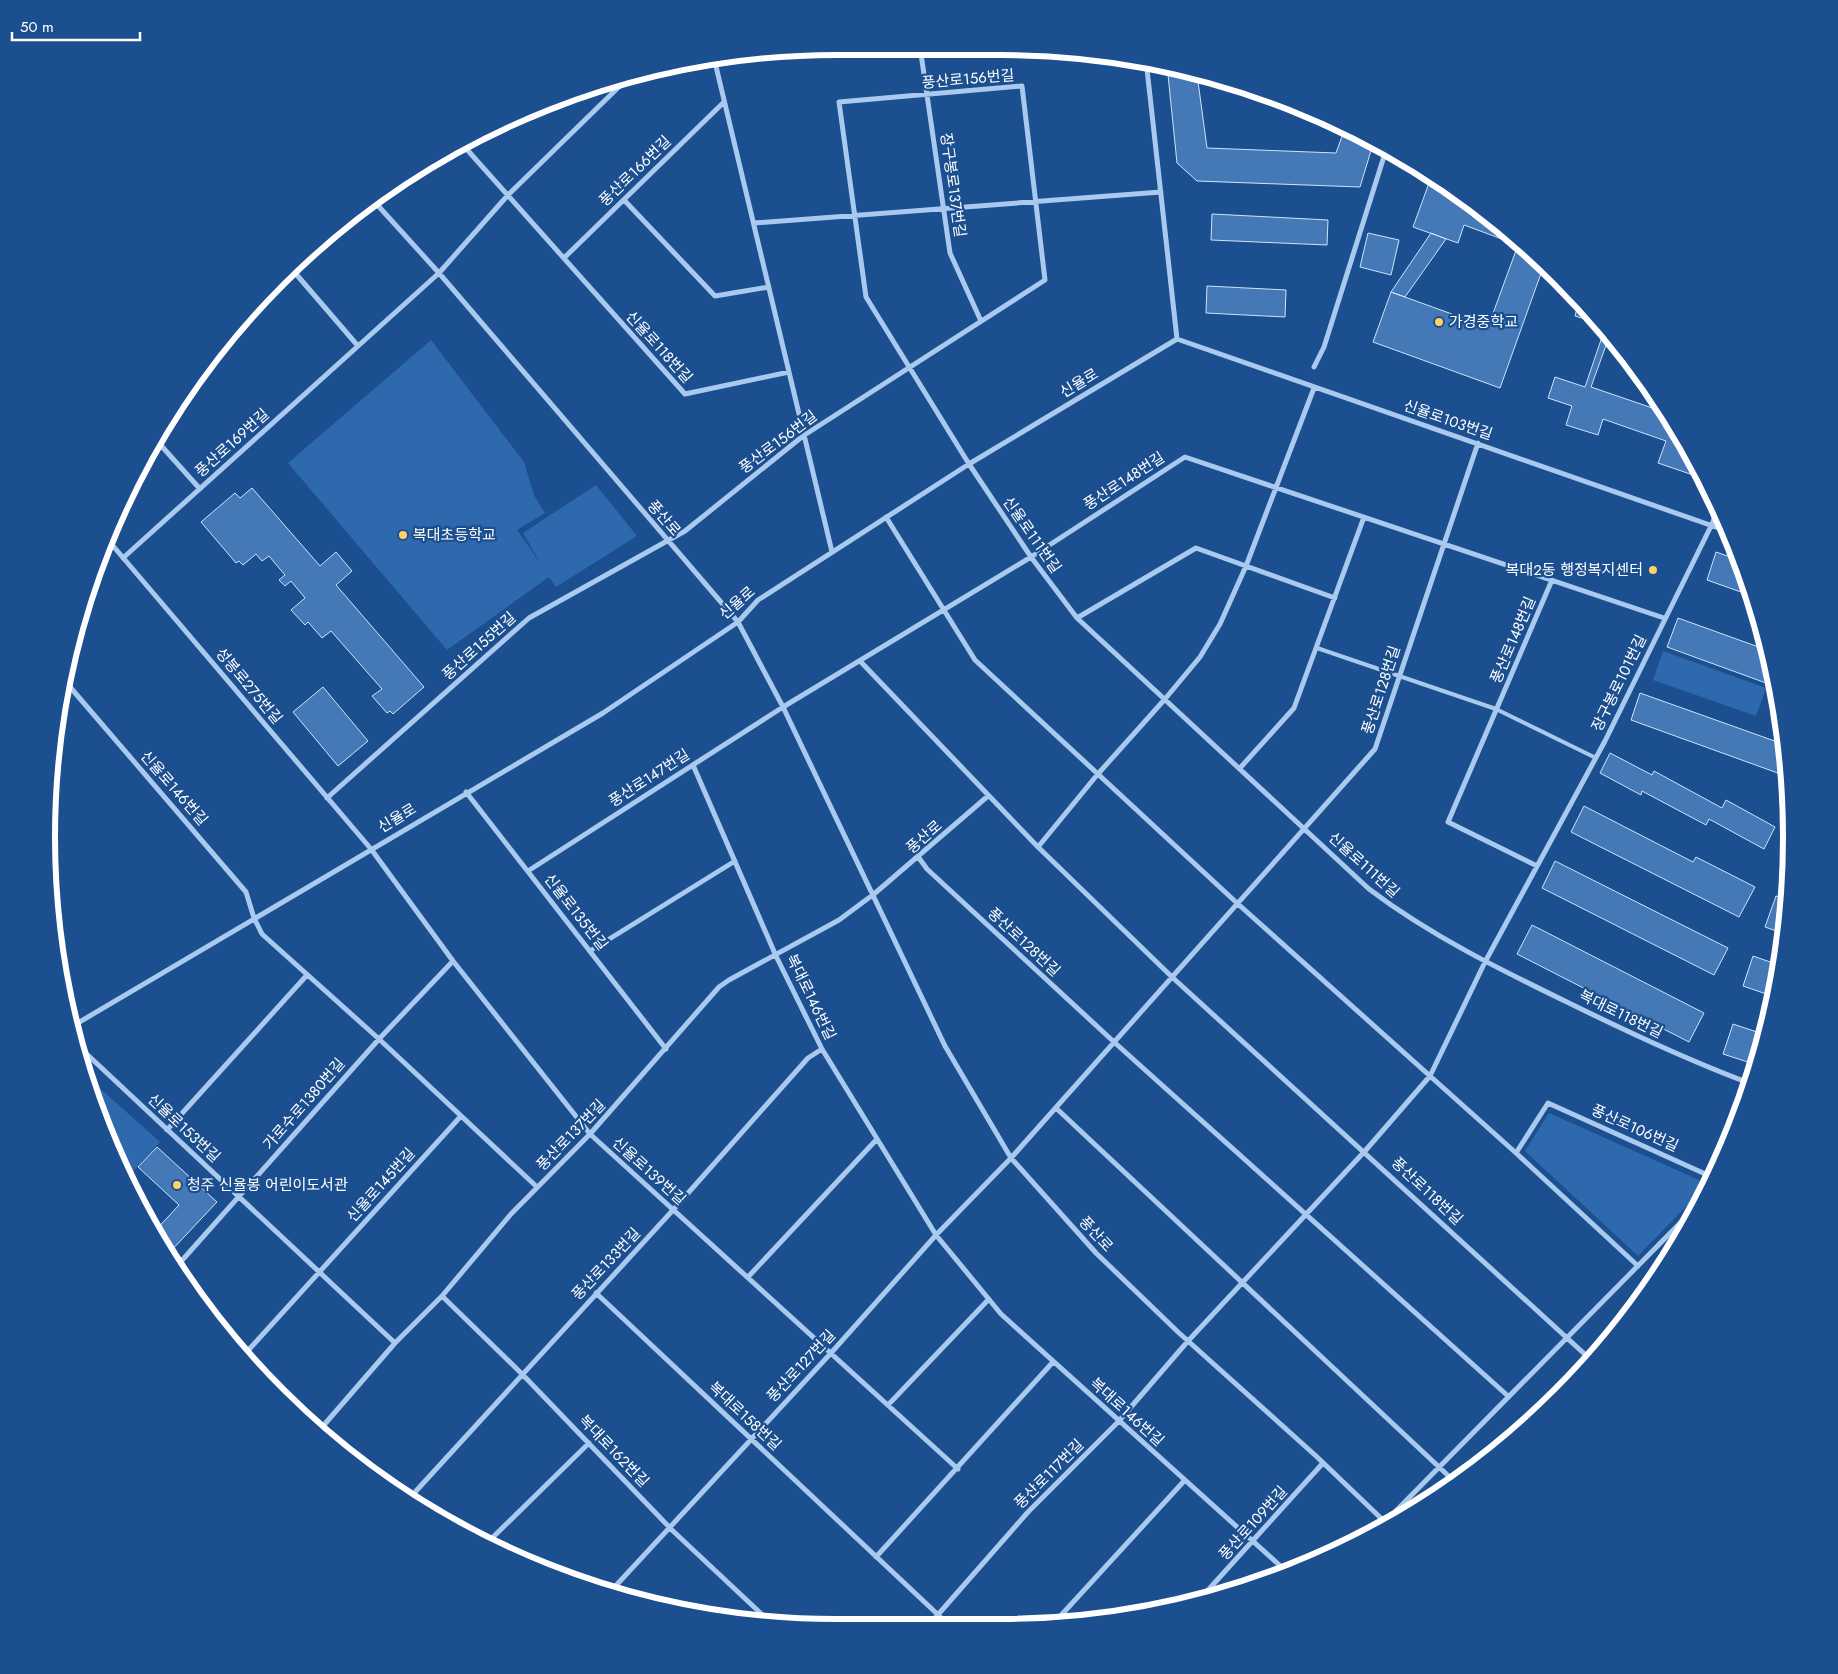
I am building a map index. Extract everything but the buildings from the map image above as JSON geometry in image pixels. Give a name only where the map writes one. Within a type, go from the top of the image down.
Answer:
[{"type":"street","name":"장구봉로137번길","points":[[921,55],[950,253],[981,321]]},
{"type":"street","points":[[716,65],[832,552]]},
{"type":"street","points":[[1147,69],[1177,339]]},
{"type":"street","name":"풍산로156번길","points":[[668,542],[685,531],[803,436],[1044,280],[1022,86],[839,102],[866,297],[908,368]]},
{"type":"street","name":"풍산로169번길","points":[[123,558],[439,273],[508,195],[619,87]]},
{"type":"street","name":"풍산로166번길","points":[[564,258],[724,102]]},
{"type":"street","points":[[467,149],[564,258]]},
{"type":"street","points":[[1314,367],[1324,347],[1384,156]]},
{"type":"street","points":[[754,223],[1161,192]]},
{"type":"street","points":[[624,200],[715,296],[769,287]]},
{"type":"street","name":"풍산로","points":[[378,205],[439,273],[738,622],[783,707],[945,1046],[1011,1158],[1096,1253],[1188,1341],[1383,1519]]},
{"type":"street","name":"신율로118번길","points":[[564,258],[685,394],[789,372]]},
{"type":"street","points":[[295,273],[358,346]]},
{"type":"street","name":"신율로103번길","points":[[1177,339],[1718,528]]},
{"type":"street","name":"신율로","points":[[78,1023],[466,792],[603,713],[738,622],[758,600],[969,464],[1177,339]]},
{"type":"street","name":"신율로111번길","points":[[908,368],[1031,557],[1077,618],[1369,889],[1402,914],[1485,962]]},
{"type":"street","points":[[1038,847],[1097,774],[1200,657],[1220,624],[1246,566],[1314,388]]},
{"type":"street","name":"풍산로128번길","points":[[1011,1158],[1375,748],[1478,443]]},
{"type":"street","points":[[161,445],[200,489]]},
{"type":"street","name":"풍산로148번길","points":[[783,707],[1031,557],[1185,457],[1664,618]]},
{"type":"street","points":[[886,517],[975,660],[1238,904],[1516,1153],[1638,1266]]},
{"type":"street","points":[[1240,768],[1294,708],[1364,517]]},
{"type":"street","name":"장구봉로101번길","points":[[1485,962],[1596,758],[1714,517]]},
{"type":"street","name":"풍산로155번길","points":[[327,798],[529,618],[668,542]]},
{"type":"street","name":"성봉로275번길","points":[[112,545],[370,849]]},
{"type":"street","points":[[1077,618],[1196,548],[1335,598]]},
{"type":"street","name":"풍산로148번길","points":[[1496,709],[1552,580]]},
{"type":"street","points":[[860,660],[1018,827],[1172,977]]},
{"type":"street","name":"신율로146번길","points":[[70,687],[246,892],[254,918]]},
{"type":"street","name":"풍산로147번길","points":[[528,871],[783,707]]},
{"type":"street","points":[[1496,709],[1448,822],[1537,866]]},
{"type":"street","name":"복대로146번길","points":[[693,764],[776,956],[822,1049],[936,1235],[1001,1314],[1118,1422],[1281,1566]]},
{"type":"street","name":"신율로135번길","points":[[466,792],[666,1048]]},
{"type":"street","name":"풍산로","points":[[874,894],[919,858],[988,796]]},
{"type":"street","name":"신율로139번길","points":[[370,849],[452,961],[590,1134],[958,1469]]},
{"type":"street","name":"풍산로128번길","points":[[919,858],[927,869],[1114,1042],[1306,1215]]},
{"type":"street","points":[[590,951],[735,861]]},
{"type":"street","name":"풍산로137번길","points":[[323,1426],[395,1343],[442,1296],[511,1214],[590,1134],[719,988],[729,980],[776,956],[838,920],[874,894]]},
{"type":"street","points":[[254,918],[262,934],[379,1039],[538,1187]]},
{"type":"street","name":"가로수로1380번길","points":[[181,1262],[379,1039],[452,961]]},
{"type":"street","points":[[1188,1341],[1365,1151],[1430,1076],[1485,962]]},
{"type":"street","name":"복대로118번길","points":[[1485,962],[1692,1062],[1743,1081]]},
{"type":"street","points":[[167,1130],[307,975]]},
{"type":"street","name":"풍산로118번길","points":[[1172,977],[1365,1151],[1567,1338]]},
{"type":"street","name":"풍산로133번길","points":[[414,1494],[673,1210],[808,1058],[822,1049]]},
{"type":"street","name":"신율로153번길","points":[[87,1054],[395,1343]]},
{"type":"street","name":"풍산로106번길","points":[[1516,1153],[1548,1102],[1706,1174]]},
{"type":"street","points":[[1056,1108],[1242,1285],[1449,1477]]},
{"type":"street","name":"신율로145번길","points":[[319,1272],[461,1116]]},
{"type":"street","points":[[748,1277],[877,1138]]},
{"type":"street","name":"풍산로127번길","points":[[616,1586],[750,1438],[831,1353],[936,1235],[1011,1158]]},
{"type":"street","points":[[1306,1215],[1508,1396]]},
{"type":"street","points":[[1396,1512],[1681,1222]]},
{"type":"street","points":[[247,1351],[319,1272]]},
{"type":"street","name":"복대로158번길","points":[[596,1293],[942,1619]]},
{"type":"street","name":"복대로162번길","points":[[442,1296],[522,1374],[669,1528],[762,1615]]},
{"type":"street","points":[[888,1405],[989,1299]]},
{"type":"street","points":[[1567,1338],[1586,1356]]},
{"type":"street","name":"풍산로117번길","points":[[935,1619],[1028,1512],[1118,1422],[1188,1341]]},
{"type":"street","points":[[876,1557],[1054,1362]]},
{"type":"street","points":[[492,1538],[588,1443]]},
{"type":"street","name":"풍산로109번길","points":[[1208,1591],[1323,1463]]},
{"type":"street","points":[[1059,1616],[1186,1480]]},
{"type":"lane","points":[[1317,648],[1496,709],[1596,758]]},
{"type":"shaded area","points":[[431,340],[524,462],[534,495],[545,513],[517,530],[541,564],[523,533],[596,485],[637,536],[556,587],[549,577],[447,650],[288,463]]},
{"type":"shaded area","points":[[1663,651],[1766,688],[1756,716],[1653,680]]},
{"type":"shaded area","points":[[96,1085],[160,1142],[132,1173],[115,1136]]},
{"type":"shaded area","points":[[1549,1113],[1703,1182],[1694,1199],[1638,1256],[1525,1151]]},
{"type":"place","name":"가경중학교","points":[[1439,322]]},
{"type":"place","name":"복대초등학교","points":[[403,535]]},
{"type":"place","name":"복대2동 행정복지센터","points":[[1653,570]]},
{"type":"place","name":"청주 신율봉 어린이도서관","points":[[177,1185]]}]
